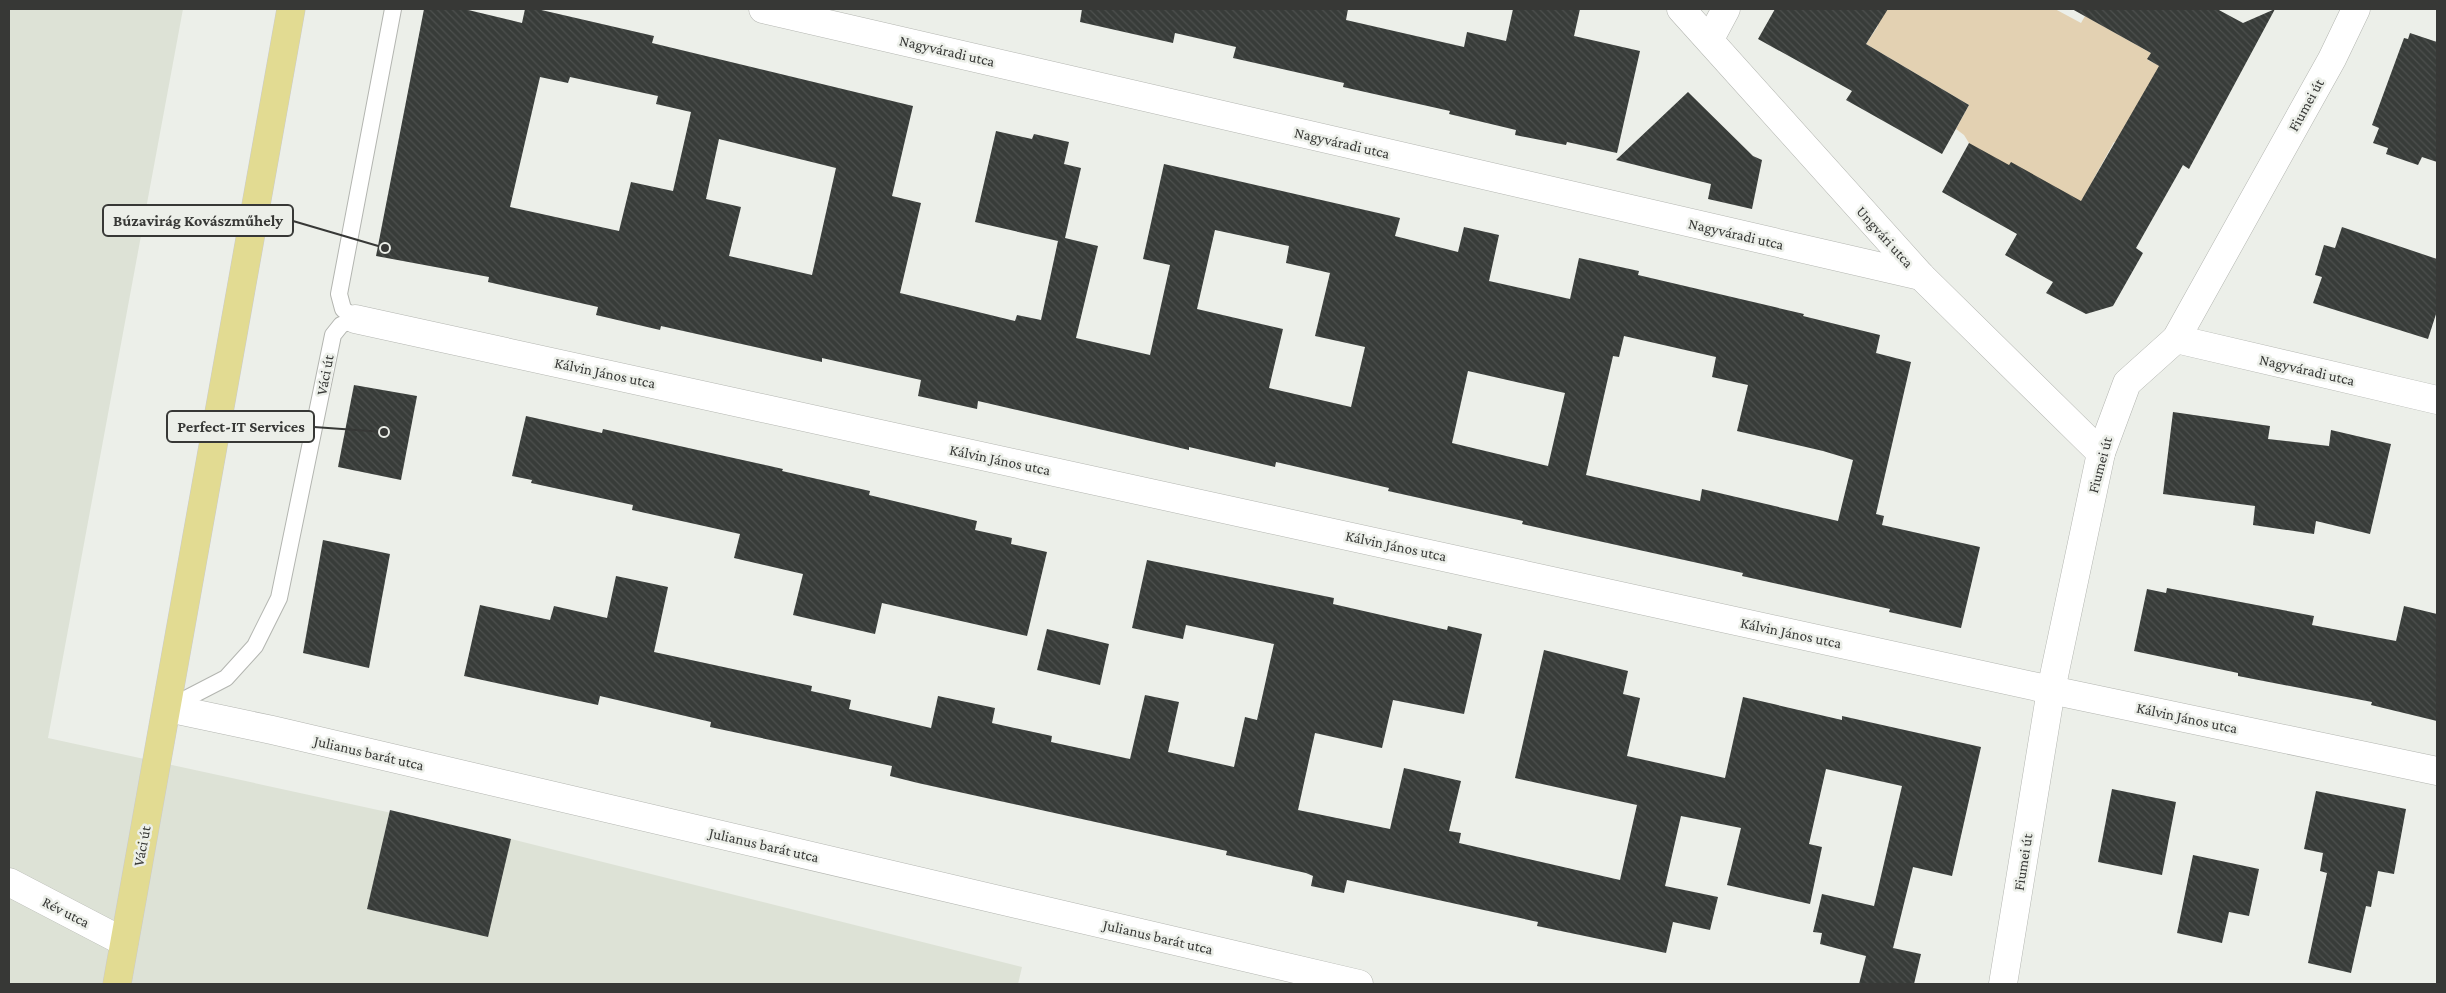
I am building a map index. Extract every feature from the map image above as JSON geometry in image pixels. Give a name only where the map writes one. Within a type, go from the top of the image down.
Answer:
[{"type":"main road","name":"Váci út","points":[[117,984],[168,708],[291,9]]},
{"type":"street","name":"Nagyváradi utca","points":[[763,9],[1921,276]]},
{"type":"street","name":"Ungvári utca","points":[[1681,9],[1710,39],[1921,276],[2101,453]]},
{"type":"street","points":[[1710,39],[1726,9]]},
{"type":"street","name":"Fiumei út","points":[[2003,984],[2051,690],[2101,453],[2127,383],[2176,339],[2332,59],[2356,9]]},
{"type":"street","name":"Kálvin János utca","points":[[355,319],[2051,690],[2437,771]]},
{"type":"street","name":"Nagyváradi utca","points":[[2176,339],[2437,400]]},
{"type":"street","name":"Julianus barát utca","points":[[168,708],[272,730],[1360,984]]},
{"type":"street","name":"Rév utca","points":[[9,882],[124,942]]},
{"type":"lane","points":[[355,319],[343,309],[339,294],[393,9]]},
{"type":"lane","name":"Váci út","points":[[168,708],[226,678],[255,646],[280,598],[333,335],[341,325],[355,319]]},
{"type":"shaded area","points":[[9,9],[183,9],[48,738],[511,839],[1022,967],[1018,984],[9,984]]},
{"type":"shaded area","points":[[1874,9],[2055,9],[2081,23],[2085,16],[2151,53],[2148,60],[2170,71],[2126,148],[2114,142],[2093,180],[2087,212],[2005,172],[1969,143],[1964,135],[1956,129],[1969,105],[1866,44],[1878,26]]},
{"type":"building","points":[[424,9],[464,9],[522,23],[525,9],[537,9],[654,36],[652,43],[913,106],[892,196],[921,203],[900,293],[1015,321],[1017,315],[1041,320],[1058,241],[975,222],[996,131],[1032,139],[1034,134],[1069,142],[1064,164],[1081,168],[1065,238],[1098,246],[1076,338],[1150,355],[1170,265],[1143,259],[1164,164],[1400,218],[1395,236],[1458,252],[1464,227],[1499,235],[1489,281],[1570,299],[1579,258],[1639,271],[1638,275],[1804,314],[1803,316],[1880,335],[1876,353],[1911,362],[1876,514],[1884,516],[1882,525],[1980,547],[1961,628],[1889,612],[1890,609],[1742,576],[1743,573],[1522,524],[1523,521],[1388,491],[1389,488],[1276,462],[1275,467],[1189,447],[1189,450],[978,401],[977,409],[918,396],[921,380],[822,358],[822,362],[661,326],[660,330],[596,315],[598,307],[488,282],[489,277],[376,256]],"holes":[[[540,77],[568,83],[570,77],[658,96],[656,104],[691,112],[673,191],[631,182],[619,231],[510,207]],[[719,139],[836,168],[812,275],[729,256],[741,207],[706,199]],[[1215,230],[1289,246],[1286,263],[1330,273],[1315,336],[1365,347],[1351,407],[1269,388],[1283,329],[1197,309]],[[1624,336],[1716,357],[1712,377],[1748,385],[1737,431],[1853,460],[1838,521],[1702,489],[1700,501],[1586,475],[1613,356],[1619,357]],[[1468,371],[1565,393],[1548,466],[1452,443]]]},
{"type":"building","points":[[1082,9],[1348,9],[1346,20],[1464,47],[1467,32],[1506,41],[1513,9],[1580,9],[1574,36],[1640,51],[1617,153],[1567,142],[1566,145],[1515,135],[1516,130],[1449,114],[1450,111],[1343,87],[1344,83],[1233,58],[1236,47],[1175,33],[1173,43],[1080,22]]},
{"type":"building","points":[[1775,9],[1888,9],[1866,44],[1969,105],[1942,154],[1846,100],[1852,91],[1758,39]]},
{"type":"building","points":[[2072,9],[2217,9],[2243,23],[2275,9],[2189,169],[2183,165],[2136,248],[2143,253],[2113,306],[2086,314],[2046,293],[2053,282],[2005,255],[2017,234],[1942,192],[1969,143],[2009,165],[2011,162],[2081,201],[2159,66],[2147,59],[2151,53]]},
{"type":"building","points":[[2410,33],[2437,42],[2437,162],[2422,157],[2418,165],[2386,154],[2388,148],[2373,143],[2379,128],[2372,125],[2404,38],[2408,39]]},
{"type":"building","points":[[1688,92],[1753,156],[1762,160],[1752,209],[1708,199],[1711,184],[1616,160]]},
{"type":"building","points":[[2342,227],[2437,259],[2437,311],[2428,339],[2313,303],[2322,277],[2315,275],[2324,245],[2335,248]]},
{"type":"building","points":[[354,385],[417,396],[401,480],[338,467]]},
{"type":"building","points":[[2173,412],[2270,426],[2268,439],[2329,446],[2331,430],[2391,444],[2370,534],[2316,521],[2314,534],[2253,525],[2255,506],[2163,494]]},
{"type":"building","points":[[526,416],[602,433],[603,429],[783,469],[782,471],[870,491],[869,495],[977,521],[975,530],[1012,538],[1011,544],[1047,552],[1027,636],[882,603],[875,634],[793,615],[803,574],[734,558],[740,534],[632,510],[633,505],[531,483],[532,480],[512,476]]},
{"type":"building","points":[[323,540],[390,554],[369,668],[303,653]]},
{"type":"building","points":[[1147,560],[1334,598],[1333,604],[1447,630],[1448,626],[1482,634],[1464,714],[1393,700],[1382,748],[1315,733],[1298,810],[1390,829],[1404,768],[1461,781],[1449,831],[1461,833],[1459,843],[1620,880],[1637,805],[1515,778],[1544,650],[1628,671],[1623,694],[1640,698],[1627,756],[1725,778],[1743,697],[1842,720],[1842,716],[1981,747],[1952,876],[1913,867],[1893,948],[1921,954],[1914,984],[1859,984],[1866,956],[1820,944],[1822,933],[1813,932],[1822,894],[1874,906],[1902,786],[1826,769],[1809,844],[1822,847],[1810,904],[1727,885],[1741,828],[1681,816],[1665,886],[1718,897],[1710,930],[1673,922],[1666,953],[1537,926],[1538,922],[1347,880],[1344,893],[1311,886],[1313,876],[1306,873],[1226,855],[1227,851],[890,776],[892,766],[710,727],[711,722],[600,696],[598,705],[464,676],[480,605],[550,620],[554,606],[607,618],[616,576],[668,587],[654,652],[812,686],[811,691],[851,700],[849,709],[931,728],[938,696],[995,708],[992,723],[1052,736],[1051,742],[1130,759],[1145,695],[1179,702],[1168,752],[1234,767],[1245,717],[1257,720],[1274,644],[1186,625],[1183,639],[1132,628]]},
{"type":"building","points":[[2167,588],[2314,616],[2312,625],[2396,641],[2404,606],[2437,614],[2437,721],[2371,705],[2372,702],[2238,676],[2238,673],[2134,651],[2147,589],[2166,593]]},
{"type":"building","points":[[1047,629],[1109,644],[1100,685],[1037,670]]},
{"type":"building","points":[[2112,789],[2176,802],[2162,875],[2098,862]]},
{"type":"building","points":[[2316,791],[2406,809],[2394,874],[2378,871],[2371,907],[2366,906],[2351,973],[2308,963],[2327,873],[2320,871],[2323,853],[2304,849]]},
{"type":"building","points":[[390,810],[511,839],[488,937],[367,909]]},
{"type":"building","points":[[2193,855],[2259,869],[2249,916],[2229,912],[2222,943],[2177,933]]},
{"type":"place","name":"Búzavirág Kovászműhely","points":[[385,248]]},
{"type":"place","name":"Perfect-IT Services","points":[[384,432]]}]
